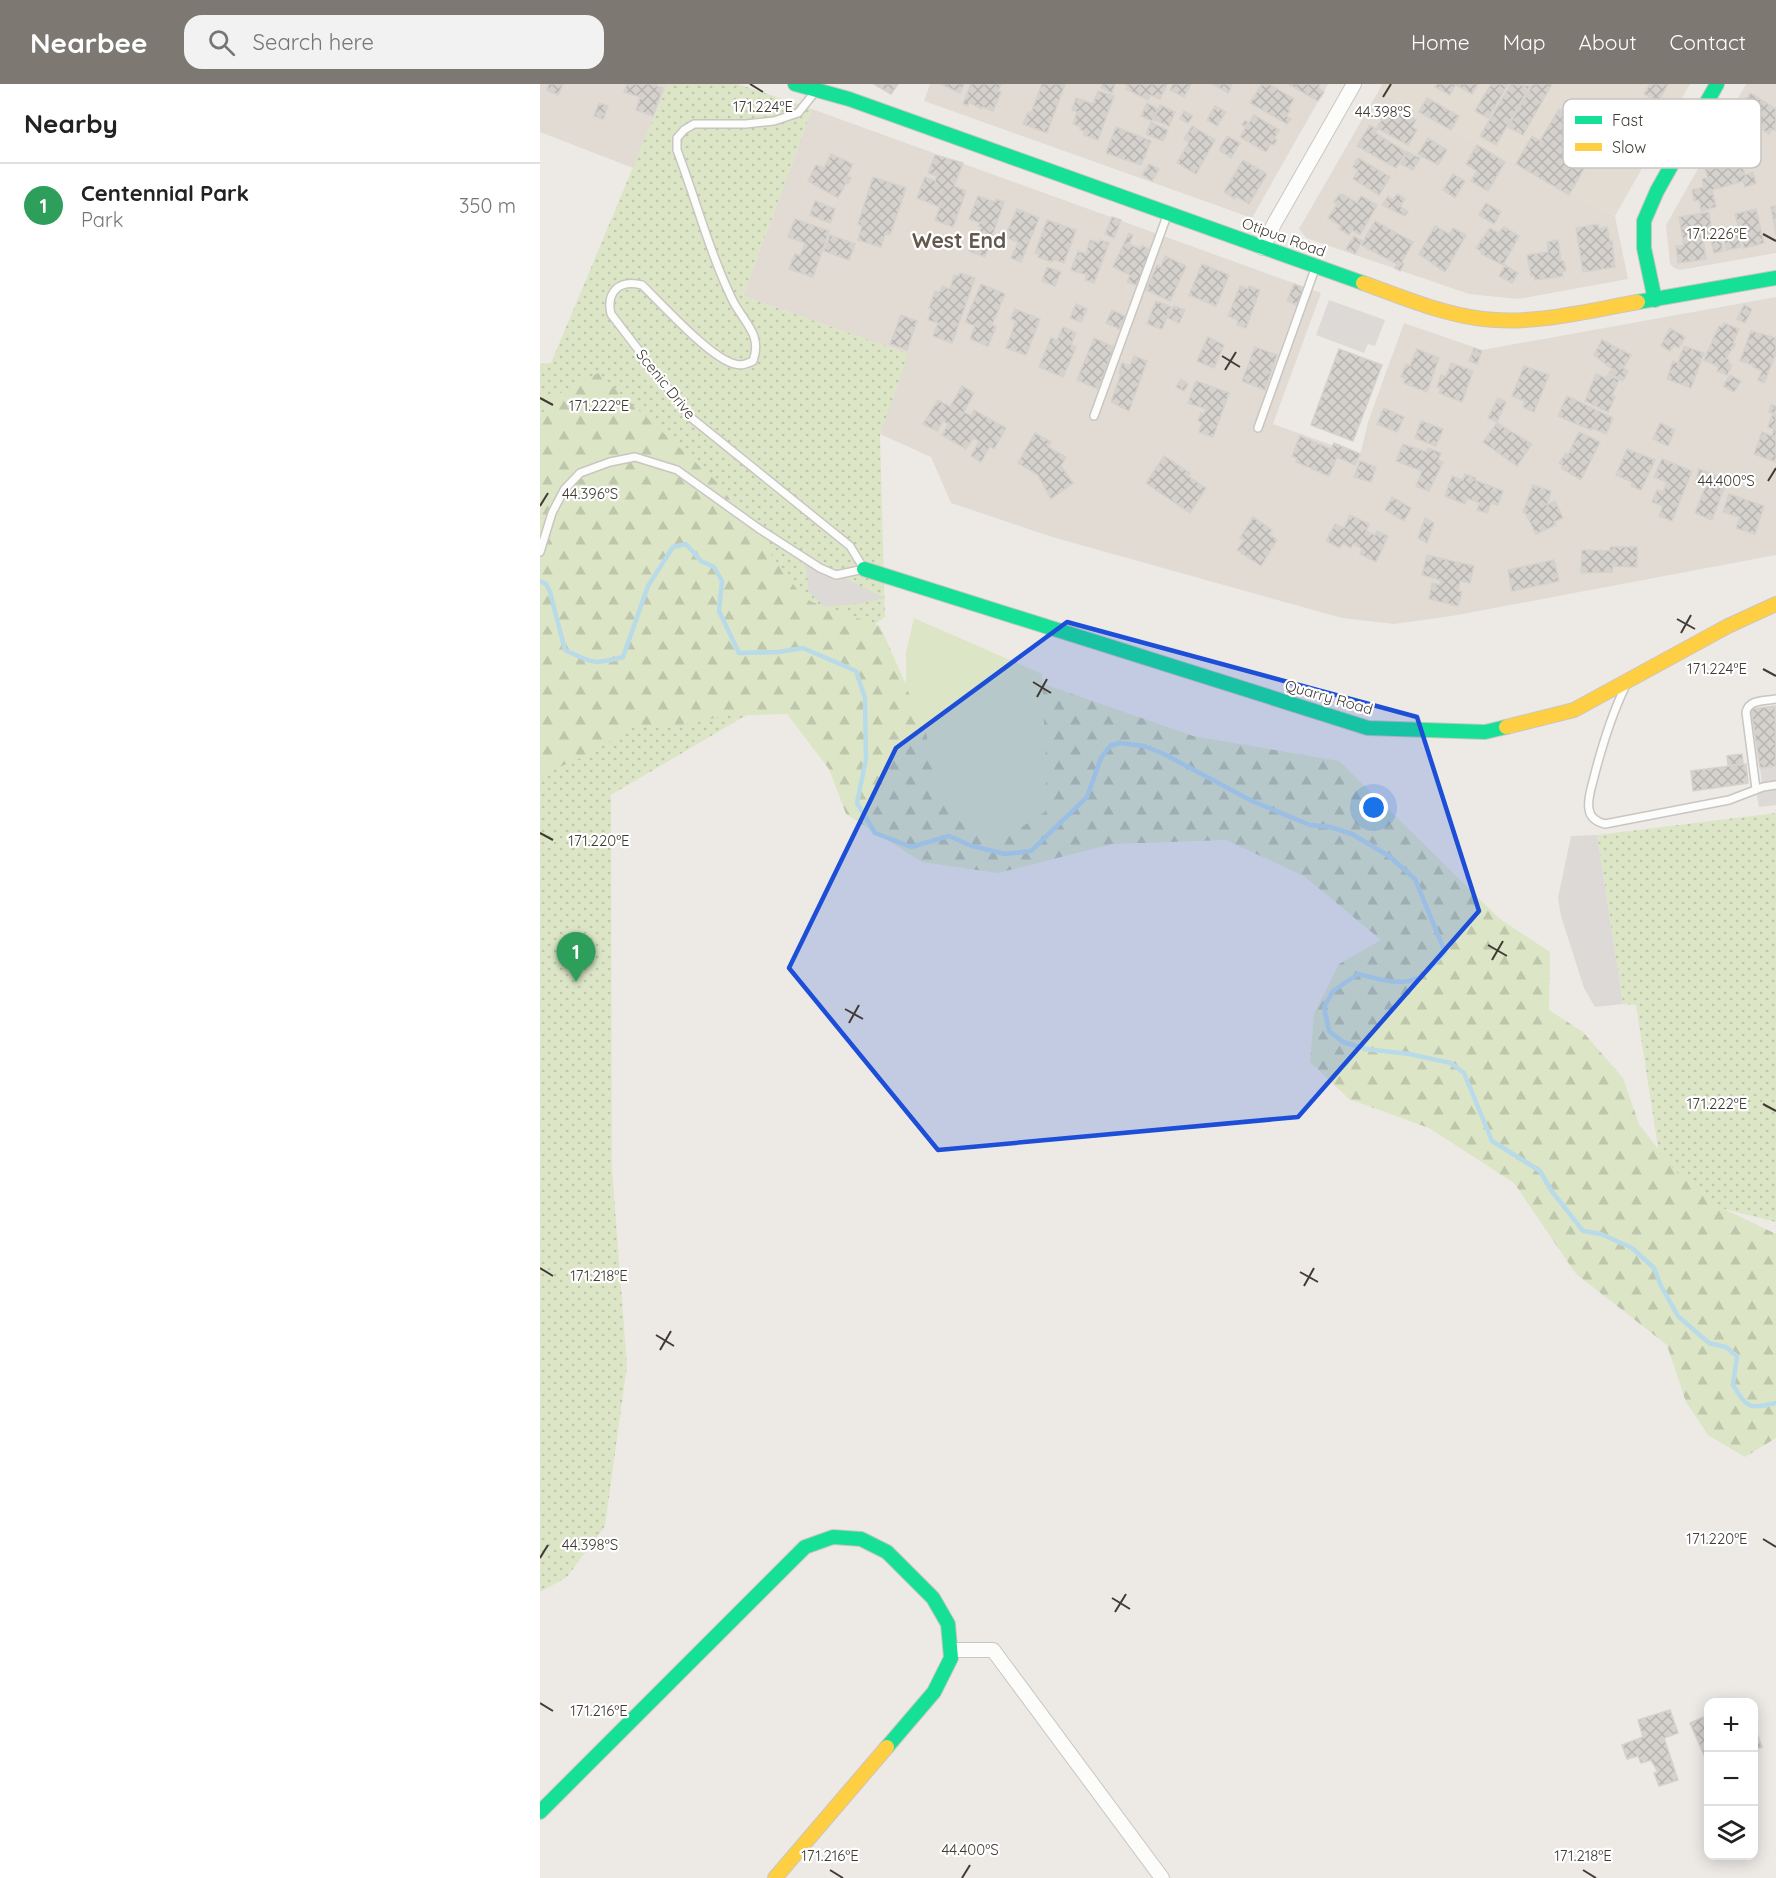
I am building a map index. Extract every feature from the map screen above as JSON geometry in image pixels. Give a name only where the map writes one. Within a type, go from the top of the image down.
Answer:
[{"type":"street","name":"Otipua Road","points":[[795,84],[817,87],[1444,312],[1489,321],[1538,319],[1776,278]]},
{"type":"street","points":[[1263,248],[1274,224],[1354,84]]},
{"type":"street","points":[[1709,99],[1718,84]]},
{"type":"street","points":[[1655,300],[1644,248],[1644,221],[1670,168]]},
{"type":"street","name":"Quarry Road","points":[[864,569],[1368,728],[1485,732],[1574,710],[1728,626],[1776,604]]},
{"type":"street","points":[[540,1812],[804,1547],[833,1537],[861,1539],[887,1552],[933,1598],[948,1624],[951,1658],[934,1692],[775,1878]]},
{"type":"street","points":[[951,1650],[993,1650],[1162,1878]]},
{"type":"lane","name":"Scenic Drive","points":[[817,87],[798,113],[774,121],[746,124],[694,124],[677,138],[677,150],[717,265],[733,302],[755,336],[757,350],[753,362],[743,366],[717,356],[642,285],[632,282],[620,286],[612,292],[609,304],[611,314],[689,416],[850,546],[864,569]]},
{"type":"lane","points":[[1094,416],[1168,213]]},
{"type":"lane","points":[[1258,428],[1316,266]]},
{"type":"lane","points":[[540,552],[552,513],[564,490],[580,473],[610,462],[635,457],[677,470],[758,528],[820,568],[836,575],[864,569]]},
{"type":"lane","points":[[1628,681],[1612,716],[1601,750],[1589,801],[1592,818],[1605,824],[1729,800],[1756,789],[1776,785]]},
{"type":"lane","points":[[1756,789],[1747,707],[1752,703],[1776,699]]},
{"type":"highlighted area","points":[[1067,622],[1417,717],[1479,911],[1298,1117],[938,1150],[789,968],[896,748]]},
{"type":"shaded area","points":[[540,84],[668,84],[633,168],[540,132]]},
{"type":"shaded area","points":[[930,84],[1328,84],[1252,218],[924,101]]},
{"type":"shaded area","points":[[1382,84],[1690,84],[1681,99],[1563,99],[1563,168],[1642,168],[1615,216],[1379,90]]},
{"type":"shaded area","points":[[1746,84],[1776,84],[1776,253],[1680,270],[1674,268],[1670,264],[1666,225],[1698,168],[1761,168],[1761,99],[1737,99]]},
{"type":"shaded area","points":[[1379,90],[1615,216],[1628,279],[1518,299],[1469,294],[1306,238],[1299,229]]},
{"type":"shaded area","points":[[812,109],[1321,293],[1273,424],[1360,455],[1368,422],[1404,323],[1482,350],[1776,297],[1776,555],[1452,616],[1394,624],[1342,618],[1052,537],[951,503],[931,457],[880,434],[908,354],[743,296]]},
{"type":"shaded area","points":[[1329,300],[1385,320],[1375,346],[1368,344],[1364,353],[1316,335]]},
{"type":"shaded area","points":[[805,559],[885,598],[825,607],[809,592]]},
{"type":"shaded area","points":[[1776,766],[1776,805],[1759,807],[1757,796],[1762,783],[1760,768]]},
{"type":"shaded area","points":[[1597,835],[1623,1004],[1595,1007],[1584,988],[1561,916],[1558,898],[1571,836]]},
{"type":"green space","points":[[668,84],[738,84],[812,109],[743,296],[909,354],[880,434],[885,617],[750,713],[611,795],[612,1169],[627,1366],[605,1526],[567,1577],[540,1592],[540,364],[551,363]]},
{"type":"green space","points":[[598,373],[717,482],[802,596],[812,602],[880,626],[925,727],[936,779],[1045,812],[1046,764],[1041,683],[1193,736],[1339,761],[1500,919],[1550,952],[1549,1010],[1583,1032],[1623,1078],[1639,1124],[1675,1171],[1720,1207],[1776,1234],[1776,1438],[1745,1457],[1708,1435],[1686,1402],[1667,1345],[1576,1274],[1514,1183],[1429,1128],[1349,1099],[1310,1062],[1314,1014],[1339,964],[1381,940],[1304,876],[1226,840],[1112,844],[998,873],[922,862],[846,814],[829,769],[787,714],[725,716],[677,726],[632,725],[589,754],[540,773],[540,417],[553,397]]},
{"type":"green space","points":[[914,618],[1042,674],[1046,764],[1045,812],[1008,836],[961,823],[936,779],[925,727],[906,687],[906,653]]},
{"type":"green space","points":[[1776,813],[1776,1222],[1697,1202],[1663,1180],[1636,1005],[1623,1004],[1597,835]]},
{"type":"building","points":[[549,84],[563,84],[558,95],[547,90]]},
{"type":"building","points":[[627,84],[657,84],[656,86],[663,88],[653,116],[636,110],[640,97],[624,92]]},
{"type":"building","points":[[874,84],[898,84],[891,94]]},
{"type":"building","points":[[941,84],[964,84],[960,93]]},
{"type":"building","points":[[971,84],[1001,84],[998,91],[1001,92],[993,111],[982,107],[981,109],[969,102],[968,106],[963,104]]},
{"type":"building","points":[[1042,84],[1065,84],[1047,133],[1023,124],[1028,112],[1031,113]]},
{"type":"building","points":[[1103,84],[1115,84],[1112,93],[1101,88]]},
{"type":"building","points":[[1124,84],[1167,84],[1160,99],[1150,95],[1148,100],[1126,89],[1128,86]]},
{"type":"building","points":[[1173,84],[1191,84],[1184,97],[1170,90]]},
{"type":"building","points":[[1213,84],[1232,84],[1228,93]]},
{"type":"building","points":[[1262,84],[1269,84],[1294,99],[1286,116],[1291,119],[1287,124],[1250,103]]},
{"type":"building","points":[[1288,84],[1320,84],[1318,88],[1324,92],[1318,101]]},
{"type":"building","points":[[1437,84],[1456,84],[1450,95],[1435,87]]},
{"type":"building","points":[[1457,84],[1478,84],[1472,94]]},
{"type":"building","points":[[1491,84],[1508,84],[1488,118],[1475,111]]},
{"type":"building","points":[[1511,84],[1530,86],[1496,145],[1480,136]]},
{"type":"building","points":[[1533,84],[1552,84],[1523,135],[1508,127]]},
{"type":"building","points":[[1650,84],[1668,84],[1660,99],[1653,99],[1644,94]]},
{"type":"building","points":[[1098,91],[1114,96],[1098,140],[1084,135],[1084,131],[1080,130],[1081,127],[1073,124],[1077,112],[1072,110],[1076,98],[1093,104]]},
{"type":"building","points":[[1750,93],[1760,99],[1747,99]]},
{"type":"building","points":[[1427,98],[1459,116],[1451,130],[1419,112]]},
{"type":"building","points":[[1761,100],[1776,109],[1776,131],[1772,129],[1769,134],[1761,129]]},
{"type":"building","points":[[599,103],[608,106],[603,119],[594,116]]},
{"type":"building","points":[[1147,103],[1158,109],[1152,121],[1141,116]]},
{"type":"building","points":[[1160,105],[1175,112],[1169,126],[1154,120]]},
{"type":"building","points":[[1382,105],[1390,109],[1392,106],[1416,120],[1412,127],[1417,130],[1408,145],[1377,128],[1382,119],[1376,116]]},
{"type":"building","points":[[1215,106],[1226,112],[1217,126],[1207,120]]},
{"type":"building","points":[[1559,109],[1563,111],[1563,168],[1584,168],[1569,195],[1516,164],[1532,136],[1540,141]]},
{"type":"building","points":[[1184,111],[1193,116],[1188,123],[1180,119]]},
{"type":"building","points":[[1254,115],[1279,130],[1274,139],[1277,140],[1266,152],[1240,137],[1246,127],[1242,125],[1245,120],[1249,123]]},
{"type":"building","points":[[1151,122],[1168,130],[1163,141],[1146,134]]},
{"type":"building","points":[[1370,125],[1377,130],[1375,133],[1406,152],[1396,168],[1357,146]]},
{"type":"building","points":[[1192,126],[1215,140],[1196,174],[1177,163],[1189,142],[1184,139]]},
{"type":"building","points":[[1116,127],[1151,141],[1141,165],[1106,153]]},
{"type":"building","points":[[1227,136],[1240,143],[1231,158],[1219,150]]},
{"type":"building","points":[[1428,138],[1447,150],[1438,165],[1418,154]]},
{"type":"building","points":[[1477,145],[1505,162],[1488,191],[1471,181],[1477,171],[1466,164]]},
{"type":"building","points":[[1407,152],[1420,158],[1413,170],[1401,164]]},
{"type":"building","points":[[831,154],[853,164],[847,176],[851,178],[838,198],[808,181],[816,165],[824,168]]},
{"type":"building","points":[[935,155],[963,163],[954,186],[966,191],[953,227],[935,220],[940,207],[917,198],[925,177],[935,181],[937,176],[928,173]]},
{"type":"building","points":[[1358,158],[1390,177],[1379,195],[1353,179],[1358,170],[1353,167]]},
{"type":"building","points":[[1243,160],[1267,174],[1249,204],[1224,192]]},
{"type":"building","points":[[1149,164],[1159,169],[1152,181],[1142,175]]},
{"type":"building","points":[[1743,168],[1745,175],[1753,172],[1756,183],[1745,187],[1743,181],[1712,190],[1716,207],[1701,211],[1699,200],[1694,201],[1692,190],[1704,187],[1702,179],[1708,178],[1705,169]]},
{"type":"building","points":[[1453,174],[1465,181],[1455,198],[1443,190]]},
{"type":"building","points":[[873,177],[906,188],[890,235],[885,234],[881,247],[858,240],[862,226],[858,224]]},
{"type":"building","points":[[1342,194],[1357,203],[1361,196],[1377,205],[1360,235],[1352,230],[1349,235],[1339,229],[1341,226],[1328,218],[1337,204],[1334,202]]},
{"type":"building","points":[[1397,194],[1405,199],[1400,206],[1408,212],[1405,216],[1382,205],[1388,196],[1393,200]]},
{"type":"building","points":[[978,196],[995,202],[996,199],[1004,202],[985,257],[969,251],[975,233],[979,235],[981,227],[978,226],[980,223],[969,219]]},
{"type":"building","points":[[815,201],[835,209],[830,223],[810,215]]},
{"type":"building","points":[[1486,203],[1501,212],[1494,224],[1479,215]]},
{"type":"building","points":[[1776,206],[1776,235],[1771,207]]},
{"type":"building","points":[[1017,209],[1039,218],[1021,262],[1011,258],[1018,242],[1005,237]]},
{"type":"building","points":[[1756,209],[1764,243],[1744,248],[1735,214]]},
{"type":"building","points":[[1709,212],[1712,233],[1702,234],[1706,259],[1678,263],[1676,246],[1684,246],[1679,217]]},
{"type":"building","points":[[1112,217],[1121,220],[1114,238],[1105,234]]},
{"type":"building","points":[[795,219],[829,231],[813,277],[789,269],[795,254],[800,256],[805,243],[788,237]]},
{"type":"building","points":[[1047,220],[1076,230],[1064,263],[1053,259],[1052,262],[1038,257],[1039,254],[1035,253]]},
{"type":"building","points":[[1375,221],[1413,242],[1402,262],[1404,264],[1400,271],[1395,268],[1397,264],[1361,245]]},
{"type":"building","points":[[1598,224],[1599,229],[1607,227],[1610,242],[1612,241],[1615,267],[1583,272],[1576,228]]},
{"type":"building","points":[[1435,226],[1449,234],[1453,228],[1466,235],[1445,272],[1419,254]]},
{"type":"building","points":[[1504,227],[1519,236],[1503,265],[1481,254],[1482,252],[1476,248],[1490,228],[1498,233]]},
{"type":"building","points":[[1737,228],[1741,247],[1726,250],[1723,231]]},
{"type":"building","points":[[1129,233],[1133,235],[1129,244],[1140,249],[1142,245],[1151,251],[1137,285],[1127,282],[1130,275],[1113,267]]},
{"type":"building","points":[[830,235],[855,244],[849,260],[824,251]]},
{"type":"building","points":[[1354,236],[1362,241],[1355,254],[1346,249]]},
{"type":"building","points":[[1721,238],[1723,251],[1714,253],[1711,240]]},
{"type":"building","points":[[1090,240],[1109,243],[1094,283],[1085,280],[1087,275],[1071,270],[1078,251],[1086,254]]},
{"type":"building","points":[[1558,240],[1561,261],[1564,261],[1566,271],[1562,271],[1563,276],[1535,280],[1534,276],[1531,276],[1527,255],[1548,252],[1547,242]]},
{"type":"building","points":[[1165,256],[1186,266],[1170,301],[1146,290],[1157,265],[1161,267]]},
{"type":"building","points":[[1202,264],[1229,275],[1216,306],[1189,295]]},
{"type":"building","points":[[1505,265],[1518,273],[1512,283],[1499,276]]},
{"type":"building","points":[[1047,267],[1061,272],[1055,286],[1042,281]]},
{"type":"building","points":[[960,273],[975,278],[952,343],[933,336],[938,323],[928,320],[932,309],[929,308],[935,291],[940,292],[942,286],[950,289],[954,275],[959,276]]},
{"type":"building","points":[[981,284],[1005,294],[992,325],[996,327],[988,346],[970,339],[975,326],[965,322]]},
{"type":"building","points":[[1294,284],[1304,288],[1297,305],[1287,301]]},
{"type":"building","points":[[1240,286],[1260,290],[1246,328],[1237,325],[1238,320],[1228,316]]},
{"type":"building","points":[[1156,301],[1171,307],[1162,329],[1147,324]]},
{"type":"building","points":[[1076,304],[1087,309],[1081,322],[1070,318]]},
{"type":"building","points":[[1744,305],[1752,309],[1745,323],[1737,319]]},
{"type":"building","points":[[1174,306],[1185,310],[1179,323],[1168,318]]},
{"type":"building","points":[[1015,309],[1040,319],[1026,355],[1006,348],[1016,321],[1011,319]]},
{"type":"building","points":[[1112,310],[1125,316],[1119,329],[1106,323]]},
{"type":"building","points":[[901,315],[917,321],[907,350],[890,344]]},
{"type":"building","points":[[1724,323],[1739,329],[1733,343],[1735,344],[1726,358],[1732,365],[1727,375],[1717,371],[1719,367],[1704,360],[1719,326],[1722,327]]},
{"type":"building","points":[[1063,327],[1076,333],[1071,345],[1076,347],[1063,377],[1039,367],[1051,338],[1057,340]]},
{"type":"building","points":[[1670,328],[1685,337],[1679,348],[1674,345],[1670,351],[1661,346]]},
{"type":"building","points":[[1751,331],[1776,338],[1776,353],[1764,383],[1758,380],[1762,371],[1753,367],[1754,365],[1740,361]]},
{"type":"building","points":[[1208,337],[1224,345],[1214,368],[1197,361]]},
{"type":"building","points":[[1094,338],[1114,347],[1098,389],[1077,380]]},
{"type":"building","points":[[1602,340],[1631,355],[1623,368],[1628,371],[1623,381],[1609,373],[1612,369],[1594,355]]},
{"type":"building","points":[[1684,346],[1704,353],[1691,388],[1667,379],[1673,361],[1678,363]]},
{"type":"building","points":[[1255,347],[1277,355],[1265,390],[1242,381]]},
{"type":"building","points":[[1474,348],[1482,351],[1477,364],[1469,361]]},
{"type":"building","points":[[1339,349],[1382,365],[1353,441],[1311,425]]},
{"type":"building","points":[[1417,349],[1439,358],[1427,392],[1404,383],[1405,378],[1401,377],[1406,364],[1410,366]]},
{"type":"building","points":[[1134,356],[1147,361],[1129,411],[1111,402],[1121,374],[1119,373],[1122,363],[1130,366]]},
{"type":"building","points":[[1451,363],[1473,371],[1462,402],[1439,393],[1441,388],[1437,387],[1441,375],[1446,377]]},
{"type":"building","points":[[1524,366],[1549,375],[1534,412],[1523,407],[1525,401],[1512,396]]},
{"type":"building","points":[[1596,374],[1606,378],[1608,375],[1619,380],[1608,412],[1585,401]]},
{"type":"building","points":[[1730,375],[1741,381],[1734,392],[1723,386]]},
{"type":"building","points":[[1181,379],[1188,384],[1184,391],[1176,387]]},
{"type":"building","points":[[1196,381],[1229,393],[1213,437],[1199,432],[1202,423],[1198,421],[1201,413],[1204,414],[1206,409],[1188,403]]},
{"type":"building","points":[[962,386],[974,393],[964,412],[971,416],[974,410],[1006,428],[994,449],[990,446],[981,462],[971,456],[979,441],[973,438],[966,449],[942,435],[948,424],[943,421],[937,431],[923,424],[938,400],[950,407]]},
{"type":"building","points":[[1567,396],[1613,418],[1606,434],[1558,416]]},
{"type":"building","points":[[1498,398],[1506,402],[1497,422],[1488,418]]},
{"type":"building","points":[[1771,405],[1776,406],[1776,462],[1754,454],[1762,432],[1772,436],[1774,429],[1768,427],[1773,413],[1769,412]]},
{"type":"building","points":[[1384,408],[1404,417],[1397,432],[1377,424]]},
{"type":"building","points":[[1421,421],[1443,429],[1436,446],[1415,438]]},
{"type":"building","points":[[1497,423],[1532,444],[1517,466],[1483,442]]},
{"type":"building","points":[[1660,423],[1675,430],[1668,446],[1653,439]]},
{"type":"building","points":[[1579,432],[1600,442],[1581,480],[1561,468],[1563,466],[1559,463],[1566,453],[1568,455]]},
{"type":"building","points":[[1035,433],[1051,442],[1048,447],[1066,457],[1061,466],[1073,483],[1051,499],[1038,475],[1018,463]]},
{"type":"building","points":[[1300,436],[1331,449],[1334,443],[1360,454],[1355,465],[1337,457],[1329,476],[1296,462],[1297,458],[1292,456]]},
{"type":"building","points":[[1403,444],[1427,452],[1428,448],[1441,453],[1438,460],[1443,462],[1429,491],[1416,486],[1422,471],[1396,461]]},
{"type":"building","points":[[1627,449],[1655,460],[1641,490],[1631,486],[1632,482],[1616,475]]},
{"type":"building","points":[[1164,456],[1190,473],[1188,476],[1206,488],[1190,513],[1146,483]]},
{"type":"building","points":[[1662,459],[1692,471],[1672,521],[1659,516],[1663,506],[1652,502],[1657,490],[1663,492],[1667,482],[1654,477]]},
{"type":"building","points":[[1360,461],[1376,467],[1371,482],[1354,477]]},
{"type":"building","points":[[1699,469],[1727,480],[1712,520],[1695,513],[1705,488],[1695,484]]},
{"type":"building","points":[[1465,474],[1503,491],[1498,505],[1491,503],[1487,513],[1477,510],[1480,503],[1467,498],[1465,504],[1445,496],[1452,476],[1463,480]]},
{"type":"building","points":[[1533,485],[1551,491],[1547,505],[1555,501],[1563,518],[1554,522],[1556,525],[1536,534],[1523,512]]},
{"type":"building","points":[[1729,494],[1764,506],[1755,534],[1736,528],[1740,517],[1723,512]]},
{"type":"building","points":[[1392,497],[1411,508],[1404,521],[1385,510]]},
{"type":"building","points":[[1350,515],[1369,524],[1366,531],[1375,535],[1377,531],[1388,536],[1376,562],[1360,554],[1363,549],[1353,544],[1351,548],[1343,543],[1340,548],[1326,541],[1335,524],[1344,528]]},
{"type":"building","points":[[1253,517],[1272,530],[1269,534],[1277,540],[1261,566],[1237,550],[1244,540],[1240,538]]},
{"type":"building","points":[[1425,518],[1434,523],[1427,543],[1418,538]]},
{"type":"building","points":[[1610,547],[1637,547],[1637,567],[1613,566],[1612,572],[1581,573],[1582,550],[1610,551]]},
{"type":"building","points":[[1427,555],[1474,566],[1470,583],[1460,581],[1458,591],[1462,592],[1458,606],[1429,599],[1432,583],[1440,585],[1441,580],[1422,575]]},
{"type":"building","points":[[1554,560],[1559,581],[1512,591],[1508,570]]},
{"type":"building","points":[[1775,706],[1776,766],[1760,768],[1751,709]]},
{"type":"building","points":[[1742,754],[1743,764],[1728,765],[1727,756]]},
{"type":"building","points":[[1746,764],[1748,783],[1693,791],[1691,771]]},
{"type":"building","points":[[1670,1710],[1678,1733],[1664,1738],[1678,1780],[1659,1786],[1654,1773],[1658,1772],[1651,1760],[1641,1763],[1638,1756],[1627,1759],[1622,1745],[1643,1737],[1638,1720]]},
{"type":"building","points":[[1703,1717],[1704,1755],[1690,1723]]},
{"type":"building","points":[[1758,1736],[1762,1747],[1758,1748]]},
{"type":"waterway","points":[[540,581],[546,584],[550,592],[565,650],[593,661],[614,660],[623,657],[648,586],[673,547],[686,544],[701,561],[714,567],[722,581],[719,611],[739,653],[779,652],[803,648],[856,671],[865,698],[866,759],[857,803],[875,833],[911,847],[949,836],[972,846],[1005,854],[1031,851],[1087,797],[1101,758],[1110,746],[1119,743],[1144,746],[1164,754],[1252,801],[1310,825],[1330,827],[1352,834],[1389,856],[1415,879],[1445,952],[1425,973],[1411,981],[1388,981],[1358,974],[1333,991],[1324,1007],[1329,1031],[1343,1042],[1366,1049],[1409,1054],[1451,1063],[1464,1073],[1492,1141],[1540,1171],[1551,1190],[1583,1231],[1601,1234],[1632,1248],[1654,1268],[1678,1316],[1709,1343],[1726,1347],[1737,1356],[1733,1385],[1746,1403],[1754,1406],[1776,1403]]},
{"type":"traffic: fast","points":[[795,84],[849,99],[1363,283]]},
{"type":"traffic: fast","points":[[1709,99],[1717,84]]},
{"type":"traffic: fast","points":[[1655,300],[1644,248],[1644,221],[1670,168]]},
{"type":"traffic: fast","points":[[1638,302],[1776,278]]},
{"type":"traffic: fast","points":[[864,569],[1368,728],[1485,732],[1506,727]]},
{"type":"traffic: fast","points":[[540,1812],[805,1547],[833,1537],[861,1539],[887,1552],[933,1598],[948,1624],[951,1658],[934,1692],[887,1747]]},
{"type":"traffic: slow","points":[[1363,283],[1422,304],[1467,317],[1483,319],[1541,319],[1638,302]]},
{"type":"traffic: slow","points":[[1506,727],[1574,710],[1728,626],[1776,604]]},
{"type":"traffic: slow","points":[[775,1878],[887,1747]]},
{"type":"place","name":"Centennial Park","points":[[576,982]]},
{"type":"district","name":"West End","points":[[959,240]]}]
